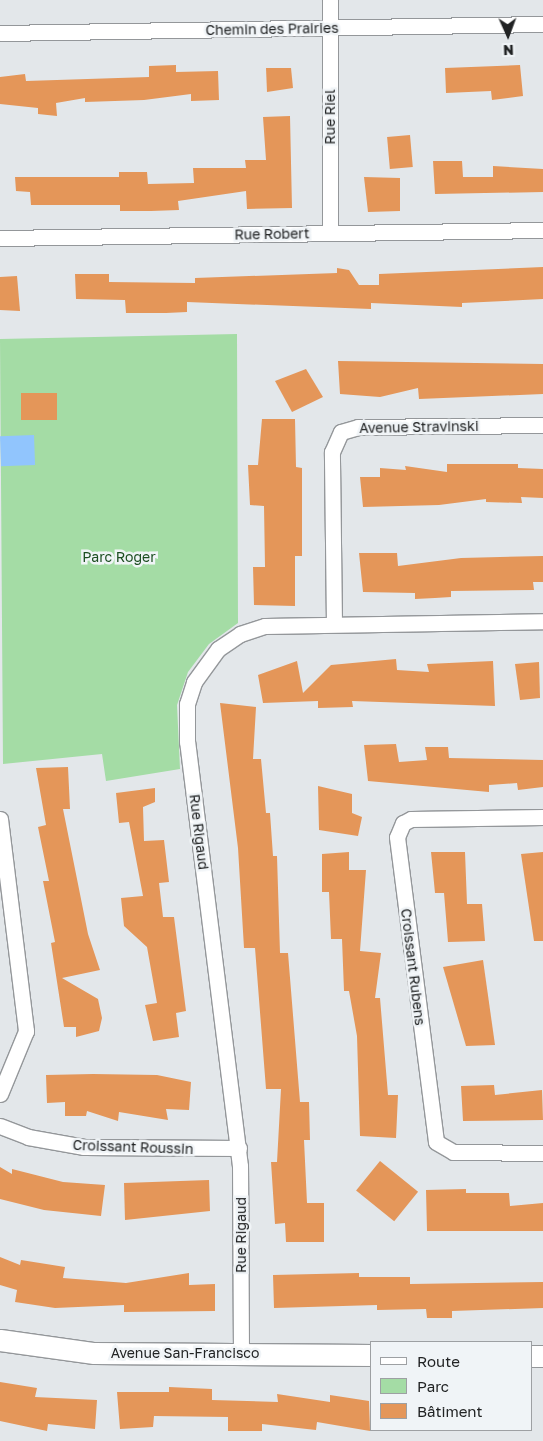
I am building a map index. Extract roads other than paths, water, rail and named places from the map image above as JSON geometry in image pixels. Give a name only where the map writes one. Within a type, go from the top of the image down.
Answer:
[{"type":"street","name":"Rue Riel","points":[[330,0],[330,233]]},
{"type":"street","name":"Chemin des Prairies","points":[[0,33],[543,24]]},
{"type":"street","name":"Rue Robert","points":[[0,238],[543,230]]},
{"type":"street","name":"Avenue Stravinski","points":[[334,624],[332,452],[341,432],[358,427],[543,425]]},
{"type":"street","name":"Rue Rigaud","points":[[241,1354],[238,1148],[187,742],[188,704],[202,669],[240,634],[271,625],[543,621]]},
{"type":"street","name":"Croissant Rubens","points":[[543,817],[411,819],[402,823],[397,837],[436,1142],[453,1152],[543,1153]]},
{"type":"street","points":[[0,819],[26,1031],[0,1094]]},
{"type":"street","name":"Croissant Roussin","points":[[0,1126],[28,1137],[84,1147],[238,1148]]},
{"type":"street","name":"Avenue San-Francisco","points":[[0,1340],[85,1352],[370,1355]]},
{"type":"water","points":[[34,435],[35,465],[1,466],[0,436]]},
{"type":"park label","name":"Parc Roger","points":[[119,557]]}]
